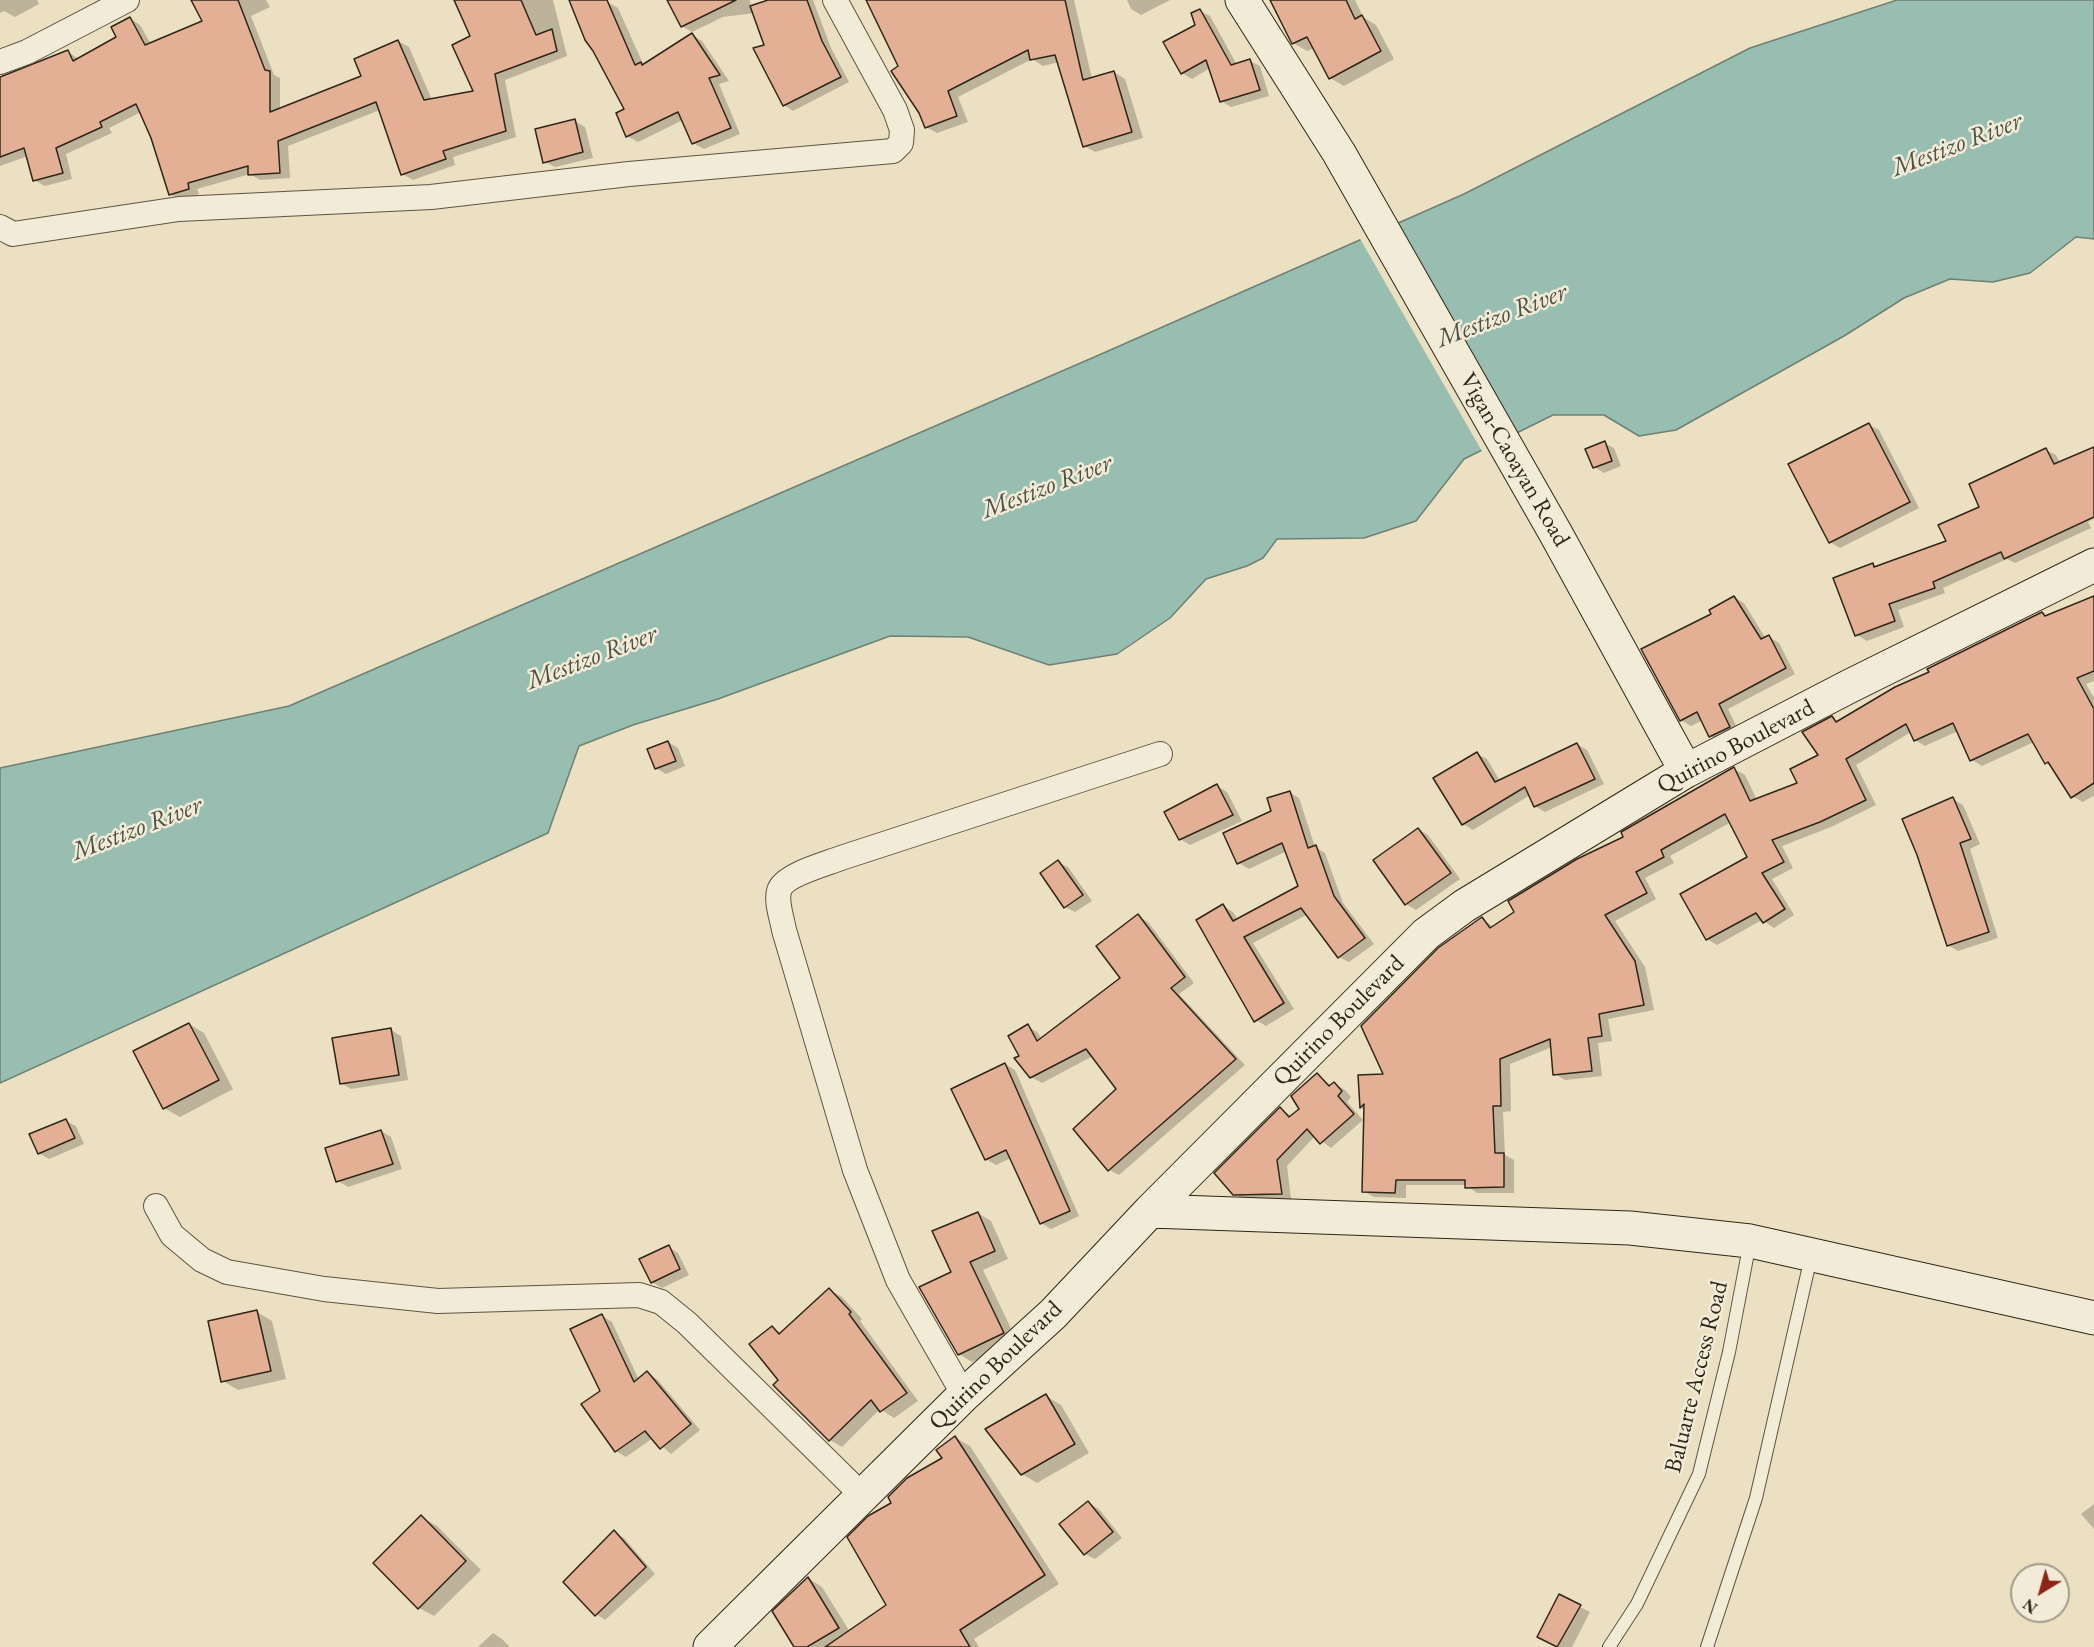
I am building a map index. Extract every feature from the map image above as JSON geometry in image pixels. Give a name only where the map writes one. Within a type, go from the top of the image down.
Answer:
[{"type":"main road","name":"Vigan-Caoayan Road","points":[[1242,0],[1339,153],[1556,534],[1686,771]]},
{"type":"main road","name":"Quirino Boulevard","points":[[710,1647],[964,1395],[1053,1314],[1150,1211],[1426,934],[1464,906],[1686,771],[1850,686],[2094,565]]},
{"type":"main road","points":[[1150,1211],[1630,1228],[1750,1241],[2094,1318]]},
{"type":"street","points":[[0,62],[27,52],[127,0]]},
{"type":"street","points":[[0,227],[13,234],[179,209],[431,196],[629,174],[893,150],[901,142],[902,130],[895,110],[835,0]]},
{"type":"street","points":[[964,1395],[898,1280],[855,1170],[784,930],[779,891],[782,884],[790,878],[841,858],[1160,754]]},
{"type":"street","points":[[156,1206],[172,1235],[202,1260],[227,1272],[324,1289],[438,1301],[639,1295],[661,1302],[687,1323],[862,1495]]},
{"type":"lane","name":"Baluarte Access Road","points":[[1610,1647],[1637,1604],[1699,1474],[1729,1352],[1750,1241]]},
{"type":"lane","points":[[1707,1647],[1756,1498],[1812,1256]]},
{"type":"water","name":"Mestizo River","points":[[1897,0],[2094,0],[2094,239],[2076,237],[2030,273],[1993,282],[1950,279],[1904,298],[1844,336],[1676,430],[1639,436],[1604,415],[1553,415],[1464,459],[1416,521],[1364,538],[1277,539],[1263,558],[1247,566],[1206,579],[1170,618],[1117,654],[1049,665],[968,637],[890,636],[718,699],[633,725],[579,746],[548,833],[0,1083],[0,768],[289,706],[1464,194],[1750,48]]},
{"type":"pier","points":[[1394,222],[1516,436],[1483,453],[1359,237]]},
{"type":"building","points":[[191,0],[238,0],[265,70],[270,71],[270,112],[361,76],[354,59],[398,40],[424,100],[473,91],[452,45],[470,36],[454,0],[521,0],[536,35],[552,29],[557,51],[495,74],[506,131],[443,151],[446,159],[401,175],[376,102],[278,141],[280,173],[248,175],[248,166],[188,183],[189,189],[169,195],[151,138],[136,104],[100,122],[102,127],[56,148],[63,173],[33,181],[24,148],[0,157],[0,77],[68,50],[73,61],[116,37],[111,27],[130,17],[145,45],[202,21]]},
{"type":"building","points":[[569,0],[607,0],[635,65],[641,62],[642,65],[692,33],[720,75],[709,78],[731,128],[692,144],[678,112],[626,137],[616,113],[624,109],[585,40]]},
{"type":"building","points":[[667,0],[736,0],[681,27]]},
{"type":"building","points":[[768,0],[807,0],[822,41],[841,77],[783,106],[753,48],[764,45],[750,6]]},
{"type":"building","points":[[866,0],[1065,0],[1083,80],[1114,71],[1132,132],[1083,147],[1055,55],[1030,60],[1028,50],[948,91],[957,116],[925,128],[919,113],[891,71],[898,66]]},
{"type":"building","points":[[1270,0],[1346,0],[1355,19],[1362,15],[1381,51],[1329,79],[1307,37],[1292,44]]},
{"type":"building","points":[[1200,9],[1231,65],[1250,59],[1260,90],[1220,102],[1206,60],[1181,74],[1163,42],[1195,25],[1191,13]]},
{"type":"building","points":[[575,119],[583,152],[543,163],[535,129]]},
{"type":"building","points":[[1869,423],[1910,502],[1829,543],[1788,464]]},
{"type":"building","points":[[1605,441],[1612,461],[1593,468],[1585,449]]},
{"type":"building","points":[[2094,447],[2094,517],[2004,559],[2001,552],[1933,582],[1935,588],[1889,604],[1895,621],[1855,636],[1833,578],[1873,563],[1874,567],[1946,541],[1938,525],[1979,507],[1969,484],[2046,448],[2054,464]]},
{"type":"building","points":[[1734,596],[1761,639],[1769,635],[1786,668],[1719,704],[1730,727],[1709,737],[1697,712],[1680,721],[1641,649],[1711,614],[1709,610]]},
{"type":"building","points":[[2094,596],[2094,671],[2077,678],[2094,709],[2094,783],[2071,798],[2048,762],[2045,764],[2028,734],[1970,761],[1953,723],[1914,741],[1906,724],[1846,759],[1866,800],[1820,822],[1772,840],[1784,862],[1762,873],[1785,909],[1763,923],[1756,913],[1706,940],[1680,894],[1747,857],[1725,814],[1661,850],[1664,857],[1636,872],[1647,893],[1605,915],[1635,961],[1644,1005],[1599,1014],[1602,1036],[1588,1038],[1592,1071],[1553,1075],[1550,1039],[1500,1059],[1501,1106],[1493,1106],[1495,1153],[1504,1153],[1504,1187],[1465,1188],[1465,1180],[1396,1180],[1395,1193],[1362,1192],[1364,1104],[1360,1108],[1358,1075],[1383,1074],[1361,1026],[1438,948],[1482,917],[1490,928],[1514,912],[1508,901],[1577,859],[1623,837],[1621,832],[1734,767],[1750,801],[1797,783],[1790,769],[1818,755],[1802,732],[1832,716],[1836,722],[1895,687],[1929,672],[1927,669],[2042,612],[2045,616]]},
{"type":"building","points":[[668,741],[676,761],[655,769],[647,749]]},
{"type":"building","points":[[1577,743],[1595,779],[1534,807],[1525,787],[1462,825],[1433,778],[1477,752],[1495,782]]},
{"type":"building","points":[[1217,784],[1233,815],[1179,840],[1164,812]]},
{"type":"building","points":[[1290,791],[1308,848],[1316,845],[1334,896],[1365,938],[1338,958],[1301,908],[1244,937],[1284,1003],[1254,1022],[1196,920],[1223,904],[1233,921],[1298,886],[1282,843],[1237,864],[1223,833],[1271,811],[1267,798]]},
{"type":"building","points":[[1953,797],[1971,839],[1960,843],[1989,932],[1947,946],[1917,855],[1902,819]]},
{"type":"building","points":[[1418,828],[1451,873],[1405,905],[1373,860]]},
{"type":"building","points":[[1058,860],[1083,895],[1064,908],[1040,873]]},
{"type":"building","points":[[1138,914],[1185,977],[1171,988],[1236,1059],[1108,1171],[1073,1129],[1116,1089],[1086,1049],[1030,1078],[1014,1058],[1019,1056],[1008,1036],[1028,1024],[1037,1041],[1120,978],[1096,946]]},
{"type":"building","points":[[189,1023],[219,1080],[163,1109],[133,1051]]},
{"type":"building","points":[[391,1028],[399,1075],[340,1084],[332,1038]]},
{"type":"building","points":[[1005,1063],[1070,1211],[1040,1224],[1006,1150],[985,1160],[951,1089]]},
{"type":"building","points":[[1317,1073],[1329,1086],[1334,1082],[1342,1091],[1338,1096],[1354,1114],[1320,1144],[1307,1129],[1277,1160],[1282,1194],[1233,1195],[1214,1173],[1280,1107],[1289,1117],[1299,1109],[1291,1096]]},
{"type":"building","points":[[66,1119],[75,1138],[38,1154],[29,1134]]},
{"type":"building","points":[[381,1130],[393,1164],[336,1182],[325,1148]]},
{"type":"building","points":[[978,1212],[995,1251],[970,1262],[1004,1333],[958,1355],[919,1287],[951,1272],[932,1231]]},
{"type":"building","points":[[669,1245],[680,1269],[651,1283],[639,1259]]},
{"type":"building","points":[[829,1288],[851,1312],[849,1314],[907,1393],[880,1412],[871,1400],[829,1441],[773,1385],[778,1380],[749,1344],[772,1326],[779,1334]]},
{"type":"building","points":[[257,1310],[271,1371],[221,1382],[208,1321]]},
{"type":"building","points":[[602,1314],[634,1382],[647,1371],[691,1424],[660,1449],[645,1431],[615,1452],[581,1404],[600,1391],[570,1329]]},
{"type":"building","points":[[1046,1394],[1075,1444],[1021,1475],[985,1429]]},
{"type":"building","points":[[955,1436],[1045,1575],[960,1630],[970,1647],[825,1647],[886,1605],[847,1537],[868,1516],[891,1503],[888,1497],[907,1478],[942,1458],[936,1450]]},
{"type":"building","points":[[1088,1501],[1113,1532],[1084,1555],[1059,1524]]},
{"type":"building","points":[[421,1515],[466,1561],[418,1609],[373,1563]]},
{"type":"building","points":[[614,1530],[646,1567],[595,1616],[563,1582]]},
{"type":"building","points":[[808,1577],[839,1628],[807,1647],[794,1647],[772,1611]]},
{"type":"building","points":[[1559,1594],[1581,1605],[1557,1647],[1537,1637]]}]
